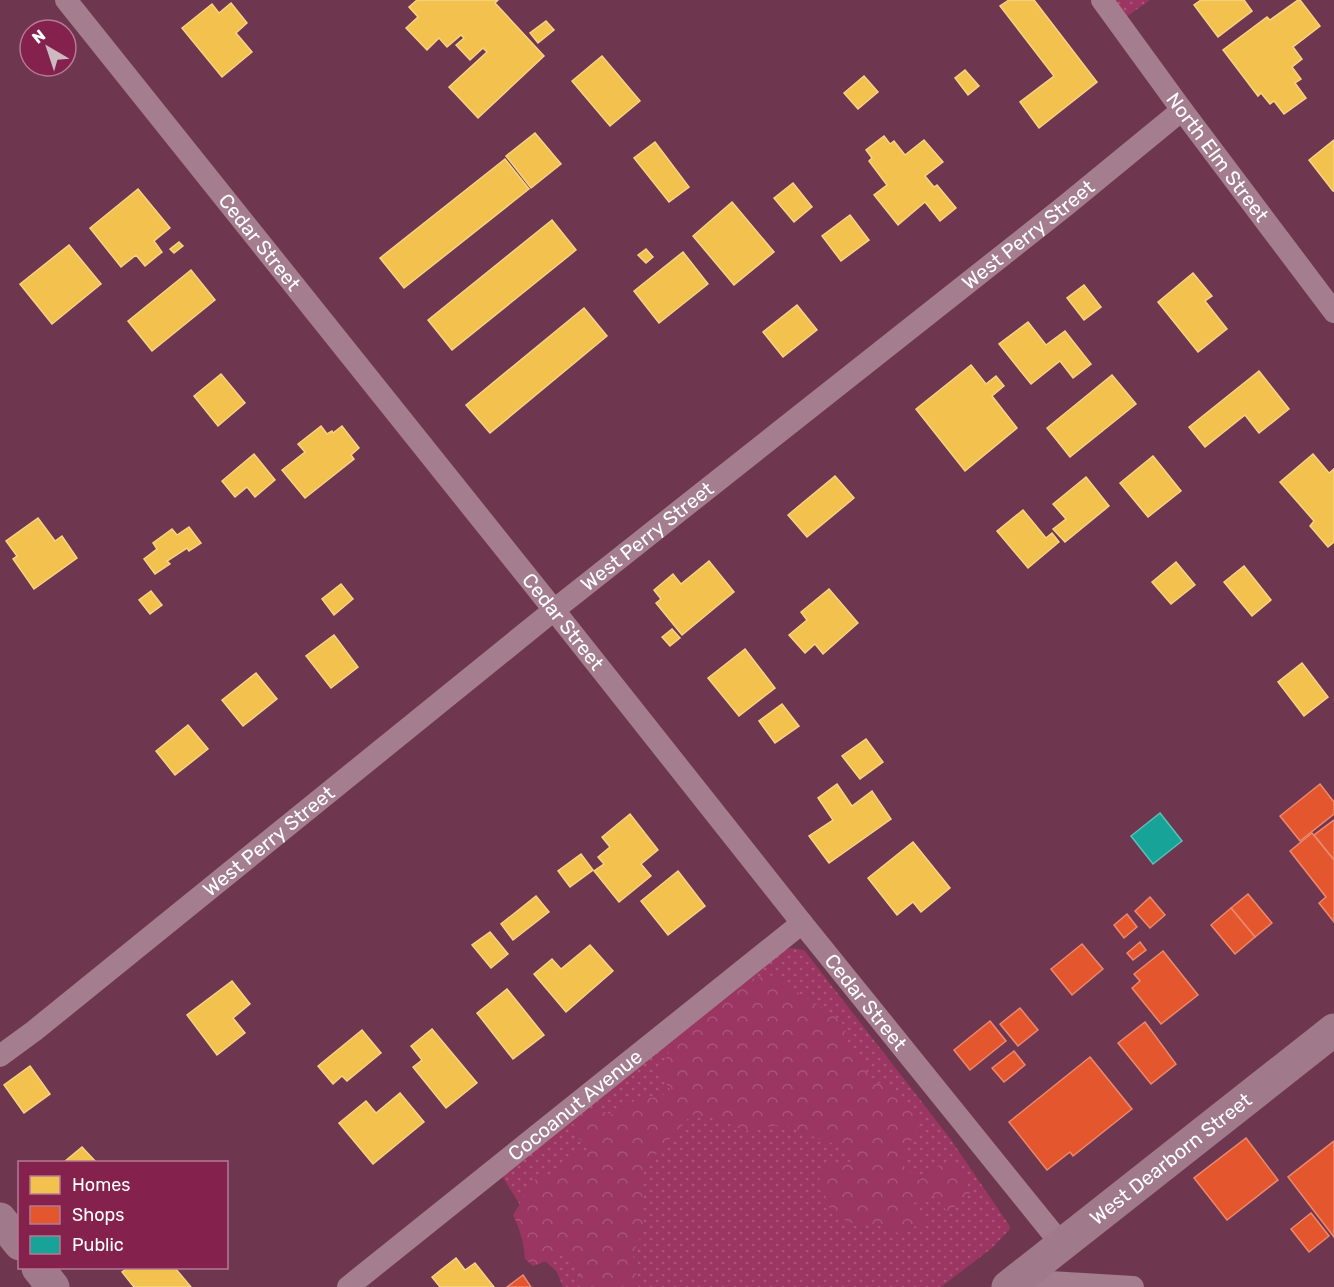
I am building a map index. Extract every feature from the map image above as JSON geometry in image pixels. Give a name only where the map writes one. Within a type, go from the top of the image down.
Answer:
[{"type":"street","name":"Cedar Street","points":[[66,0],[802,923],[1062,1245]]},
{"type":"street","name":"North Elm Street","points":[[1102,0],[1334,312]]},
{"type":"street","name":"West Perry Street","points":[[0,1056],[34,1031],[554,610],[1065,206],[1182,110]]},
{"type":"street","name":"Cocoanut Avenue","points":[[348,1287],[802,923]]},
{"type":"street","name":"West Dearborn Street","points":[[1012,1283],[1334,1030]]},
{"type":"street","points":[[0,1219],[18,1242]]},
{"type":"street","points":[[39,1269],[53,1287]]},
{"type":"street","points":[[1012,1283],[1133,1287]]},
{"type":"green space","points":[[1102,0],[1150,0],[1119,22]]},
{"type":"green space","points":[[791,948],[804,950],[949,1137],[1010,1229],[992,1248],[941,1287],[563,1287],[557,1272],[540,1256],[524,1211],[500,1173],[778,952]]},
{"type":"green space","points":[[770,975],[834,1015],[846,1027],[844,1041],[856,1053],[873,1083],[888,1084],[918,1112],[920,1124],[907,1149],[903,1167],[919,1180],[943,1164],[961,1166],[970,1194],[948,1212],[931,1193],[911,1205],[924,1222],[899,1234],[886,1225],[859,1226],[832,1215],[817,1172],[842,1161],[862,1163],[840,1146],[785,1124],[745,1131],[715,1118],[691,1115],[644,1168],[642,1206],[644,1229],[633,1254],[638,1287],[587,1287],[567,1254],[533,1266],[525,1259],[518,1226],[513,1215],[536,1178],[548,1178],[576,1153],[592,1151],[572,1133],[577,1112],[601,1111],[614,1115],[646,1094],[651,1098],[671,1092],[660,1072],[681,1025],[734,983]]},
{"type":"building: Homes","points":[[417,0],[498,0],[495,3],[544,56],[478,118],[449,87],[487,52],[483,48],[470,60],[456,45],[464,38],[461,35],[447,47],[439,38],[427,50],[406,28],[418,17],[409,7]]},
{"type":"building: Homes","points":[[1009,0],[1034,0],[1097,82],[1039,128],[1020,102],[1054,76],[1000,6]]},
{"type":"building: Homes","points":[[1201,0],[1244,0],[1252,11],[1218,37],[1194,5]]},
{"type":"building: Homes","points":[[1298,0],[1320,26],[1293,47],[1302,59],[1292,67],[1301,79],[1295,83],[1306,98],[1284,114],[1274,101],[1270,104],[1261,93],[1258,96],[1223,50],[1267,17],[1270,20]]},
{"type":"building: Homes","points":[[231,3],[247,23],[236,33],[252,52],[222,77],[182,28],[212,4],[219,13]]},
{"type":"building: Homes","points":[[546,21],[554,30],[538,43],[530,33]]},
{"type":"building: Homes","points":[[602,56],[640,101],[610,126],[572,81]]},
{"type":"building: Homes","points":[[965,70],[979,86],[968,95],[955,78]]},
{"type":"building: Homes","points":[[864,76],[878,92],[858,109],[844,93]]},
{"type":"building: Homes","points":[[535,133],[561,164],[531,188],[506,156]]},
{"type":"building: Homes","points":[[884,136],[890,144],[894,141],[905,155],[924,140],[943,162],[925,176],[934,187],[937,185],[956,208],[940,221],[925,202],[898,225],[874,195],[887,185],[869,161],[872,158],[866,150]]},
{"type":"building: Homes","points":[[1334,140],[1334,191],[1333,191],[1309,160]]},
{"type":"building: Homes","points":[[655,142],[689,187],[669,202],[634,158]]},
{"type":"building: Homes","points":[[505,159],[529,189],[404,288],[380,258]]},
{"type":"building: Homes","points":[[793,183],[812,207],[794,222],[774,198]]},
{"type":"building: Homes","points":[[138,189],[170,228],[154,241],[162,252],[145,266],[136,255],[121,267],[90,228]]},
{"type":"building: Homes","points":[[732,202],[774,252],[734,285],[693,236]]},
{"type":"building: Homes","points":[[850,215],[869,240],[841,261],[822,236]]},
{"type":"building: Homes","points":[[552,220],[576,250],[452,350],[428,320]]},
{"type":"building: Homes","points":[[179,242],[183,246],[174,253],[170,249]]},
{"type":"building: Homes","points":[[69,245],[101,284],[52,324],[20,284]]},
{"type":"building: Homes","points":[[646,249],[653,257],[646,263],[638,255]]},
{"type":"building: Homes","points":[[683,252],[708,284],[659,323],[634,291]]},
{"type":"building: Homes","points":[[191,270],[215,300],[152,351],[128,321]]},
{"type":"building: Homes","points":[[1193,273],[1212,296],[1205,301],[1227,329],[1198,352],[1158,302]]},
{"type":"building: Homes","points":[[1084,285],[1101,307],[1084,320],[1067,298]]},
{"type":"building: Homes","points":[[797,305],[817,330],[783,357],[763,332]]},
{"type":"building: Homes","points":[[584,308],[607,336],[490,433],[466,405]]},
{"type":"building: Homes","points":[[1028,322],[1046,345],[1065,331],[1091,364],[1073,378],[1060,361],[1031,384],[999,344]]},
{"type":"building: Homes","points":[[971,365],[986,384],[996,376],[1004,386],[992,396],[1017,428],[965,471],[916,409]]},
{"type":"building: Homes","points":[[1259,371],[1289,409],[1259,433],[1245,415],[1205,447],[1189,427]]},
{"type":"building: Homes","points":[[221,374],[245,403],[218,426],[194,396]]},
{"type":"building: Homes","points":[[1112,375],[1136,404],[1070,457],[1047,428]]},
{"type":"building: Homes","points":[[321,426],[327,434],[332,431],[333,433],[342,426],[359,448],[351,455],[354,459],[305,498],[282,470],[305,452],[298,444]]},
{"type":"building: Homes","points":[[254,454],[275,480],[255,497],[247,487],[235,497],[222,481]]},
{"type":"building: Homes","points":[[1313,454],[1329,473],[1334,469],[1334,542],[1328,547],[1310,526],[1314,521],[1280,482]]},
{"type":"building: Homes","points":[[1153,456],[1181,491],[1148,517],[1120,483]]},
{"type":"building: Homes","points":[[835,476],[854,498],[807,537],[788,515]]},
{"type":"building: Homes","points":[[1086,477],[1109,506],[1065,542],[1053,529],[1066,519],[1053,504]]},
{"type":"building: Homes","points":[[1023,510],[1046,538],[1052,533],[1059,542],[1028,568],[997,531]]},
{"type":"building: Homes","points":[[38,518],[55,541],[62,536],[77,558],[34,589],[13,559],[17,556],[6,541]]},
{"type":"building: Homes","points":[[189,527],[201,543],[189,551],[187,548],[167,561],[170,564],[155,574],[144,559],[157,549],[153,543],[172,529],[177,535]]},
{"type":"building: Homes","points":[[709,561],[734,592],[682,635],[656,603],[661,599],[654,590],[673,574],[681,584]]},
{"type":"building: Homes","points":[[1176,562],[1195,585],[1171,604],[1152,582]]},
{"type":"building: Homes","points":[[1244,566],[1271,600],[1252,616],[1224,582]]},
{"type":"building: Homes","points":[[341,584],[353,599],[334,615],[322,599]]},
{"type":"building: Homes","points":[[829,589],[858,623],[823,654],[815,644],[805,653],[789,635],[807,620],[801,612]]},
{"type":"building: Homes","points":[[151,591],[162,605],[150,614],[139,600]]},
{"type":"building: Homes","points":[[672,629],[680,638],[670,646],[662,637]]},
{"type":"building: Homes","points":[[334,635],[358,667],[331,688],[306,656]]},
{"type":"building: Homes","points":[[745,649],[775,688],[739,716],[708,678]]},
{"type":"building: Homes","points":[[1302,663],[1328,697],[1304,716],[1278,682]]},
{"type":"building: Homes","points":[[256,673],[277,699],[243,726],[222,700]]},
{"type":"building: Homes","points":[[782,704],[799,726],[775,743],[759,721]]},
{"type":"building: Homes","points":[[188,725],[208,749],[175,775],[156,751]]},
{"type":"building: Homes","points":[[866,739],[883,762],[860,779],[842,756]]},
{"type":"building: Homes","points":[[837,784],[852,806],[872,791],[891,819],[829,863],[809,836],[833,820],[818,798]]},
{"type":"building: Homes","points":[[630,814],[658,850],[641,864],[651,876],[619,902],[594,871],[604,864],[598,857],[610,847],[602,837]]},
{"type":"building: Homes","points":[[913,842],[950,888],[921,912],[913,902],[897,915],[868,878]]},
{"type":"building: Homes","points":[[581,854],[593,870],[570,887],[558,871]]},
{"type":"building: Homes","points":[[678,871],[705,906],[668,935],[641,901]]},
{"type":"building: Homes","points":[[536,896],[549,912],[513,940],[501,924]]},
{"type":"building: Homes","points":[[490,932],[508,954],[491,968],[472,945]]},
{"type":"building: Homes","points":[[590,945],[613,971],[566,1012],[534,974],[552,959],[561,969]]},
{"type":"building: Homes","points":[[232,981],[250,1004],[233,1018],[245,1033],[217,1055],[187,1015]]},
{"type":"building: Homes","points":[[507,989],[544,1035],[513,1059],[477,1013]]},
{"type":"building: Homes","points":[[432,1029],[477,1083],[446,1108],[413,1067],[422,1060],[411,1046]]},
{"type":"building: Homes","points":[[362,1030],[381,1053],[347,1081],[342,1076],[333,1084],[318,1066]]},
{"type":"building: Homes","points":[[30,1066],[50,1094],[24,1113],[4,1085]]},
{"type":"building: Homes","points":[[400,1093],[424,1122],[373,1164],[339,1123],[366,1101],[376,1113]]},
{"type":"building: Homes","points":[[82,1147],[95,1161],[65,1161]]},
{"type":"building: Homes","points":[[456,1258],[465,1270],[475,1263],[494,1287],[440,1287],[432,1277]]},
{"type":"building: Homes","points":[[126,1269],[176,1269],[191,1287],[134,1287],[122,1272]]},
{"type":"building: Shops","points":[[1320,784],[1334,802],[1334,814],[1300,841],[1280,816]]},
{"type":"building: Shops","points":[[1334,820],[1334,860],[1314,835]]},
{"type":"building: Shops","points":[[1312,833],[1334,860],[1334,922],[1319,903],[1326,897],[1290,851]]},
{"type":"building: Shops","points":[[1248,894],[1272,923],[1255,937],[1231,908]]},
{"type":"building: Shops","points":[[1150,897],[1165,915],[1150,928],[1135,911]]},
{"type":"building: Shops","points":[[1231,908],[1255,937],[1235,954],[1211,925]]},
{"type":"building: Shops","points":[[1127,914],[1137,927],[1124,938],[1114,925]]},
{"type":"building: Shops","points":[[1140,942],[1146,950],[1133,960],[1127,953]]},
{"type":"building: Shops","points":[[1082,944],[1103,969],[1072,995],[1051,969]]},
{"type":"building: Shops","points":[[1163,951],[1198,995],[1161,1024],[1132,988],[1140,981],[1134,974]]},
{"type":"building: Shops","points":[[1020,1008],[1038,1030],[1018,1046],[1000,1024]]},
{"type":"building: Shops","points":[[990,1021],[1006,1041],[970,1070],[954,1050]]},
{"type":"building: Shops","points":[[1145,1022],[1176,1064],[1151,1084],[1118,1043]]},
{"type":"building: Shops","points":[[1014,1051],[1025,1065],[1004,1082],[992,1068]]},
{"type":"building: Shops","points":[[1090,1057],[1132,1109],[1073,1156],[1070,1152],[1047,1170],[1009,1122]]},
{"type":"building: Shops","points":[[1246,1138],[1278,1180],[1227,1220],[1194,1178]]},
{"type":"building: Shops","points":[[1334,1141],[1334,1237],[1288,1177]]},
{"type":"building: Shops","points":[[1311,1213],[1329,1236],[1309,1252],[1291,1229]]},
{"type":"building: Shops","points":[[523,1275],[531,1287],[507,1287]]},
{"type":"building: Public","points":[[1160,813],[1182,841],[1153,864],[1131,836]]}]
